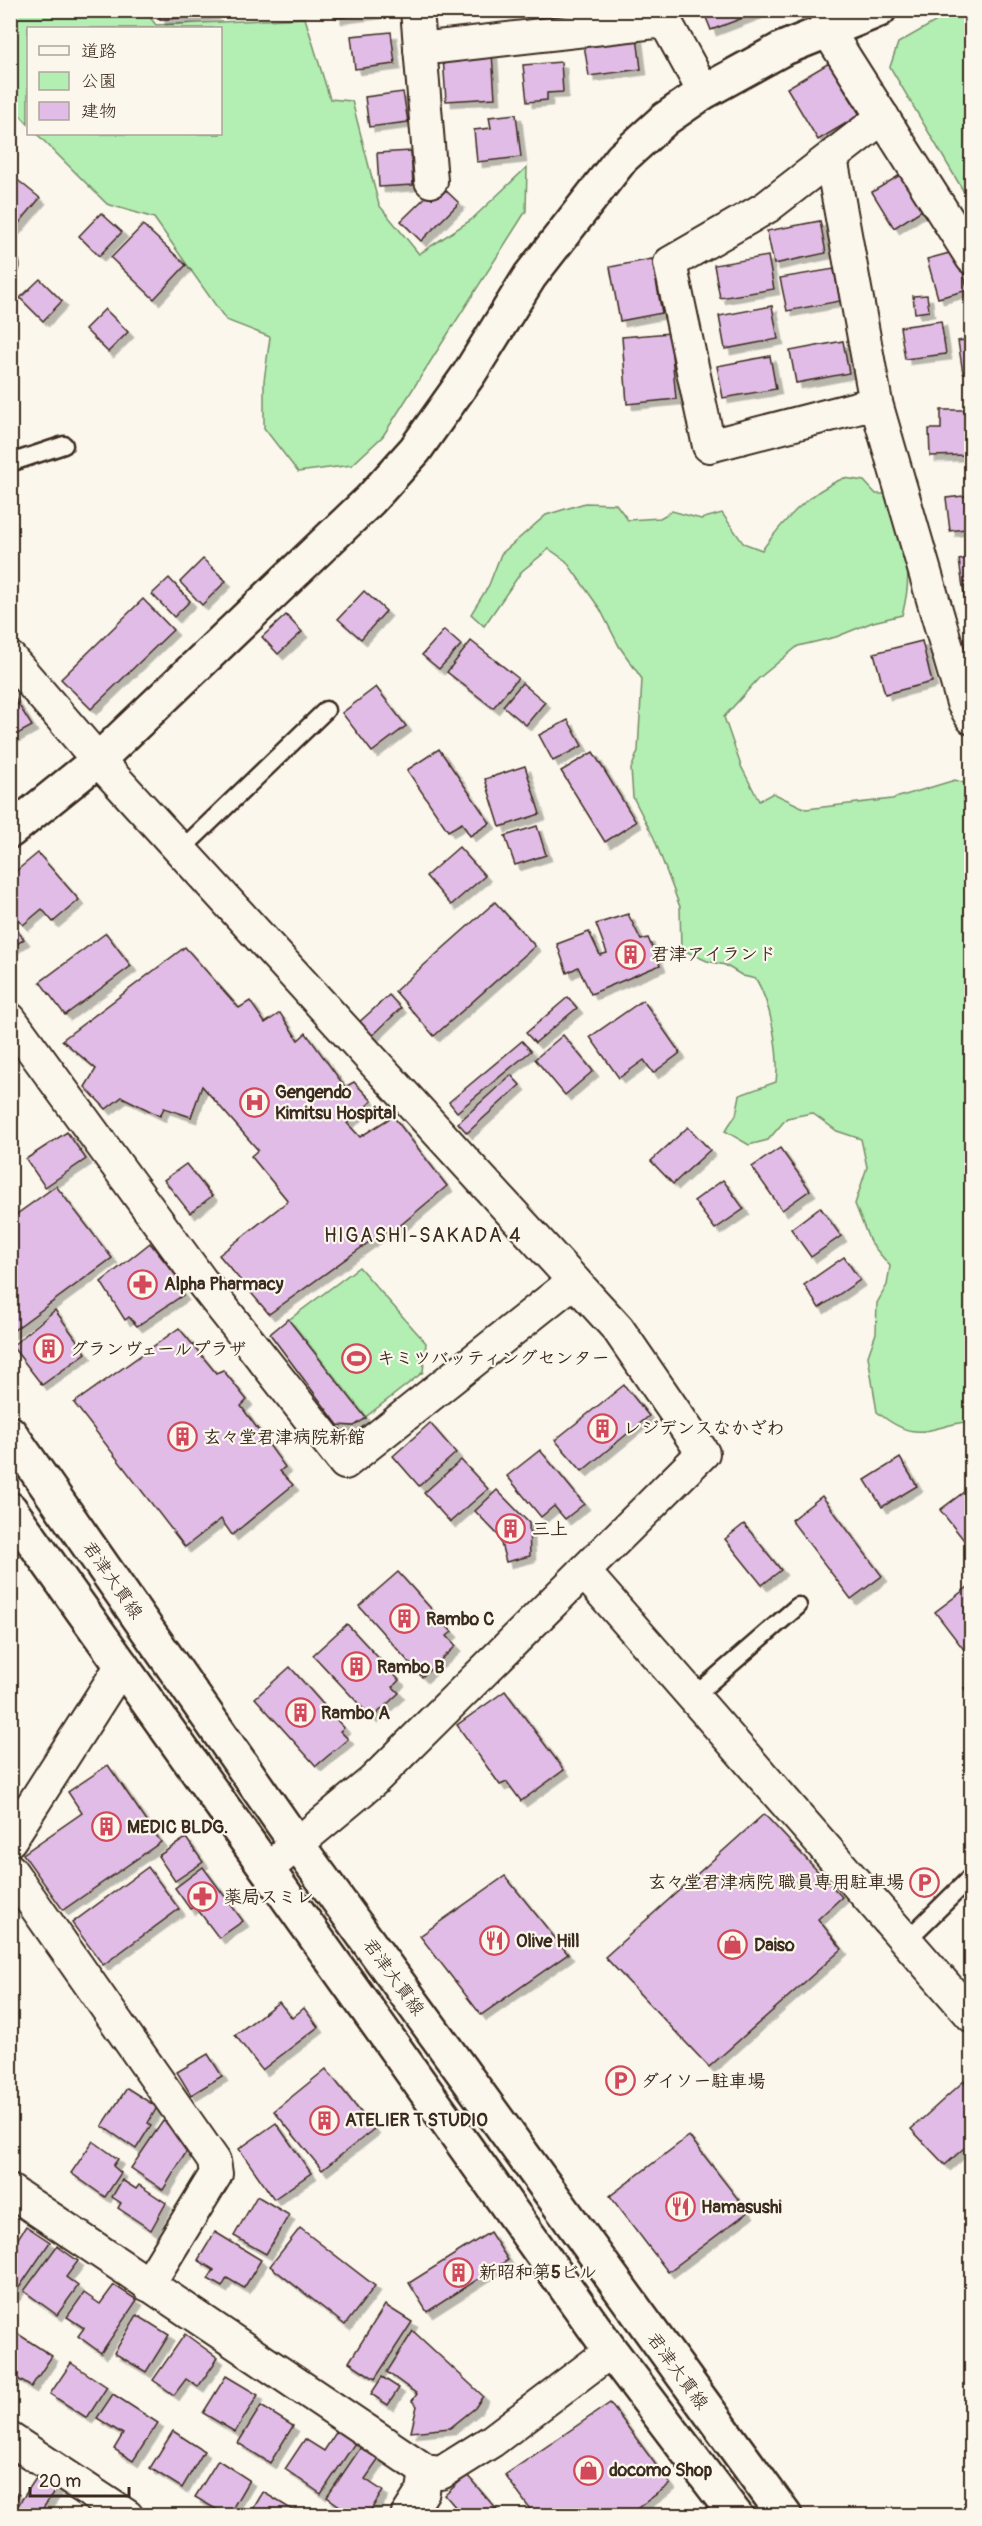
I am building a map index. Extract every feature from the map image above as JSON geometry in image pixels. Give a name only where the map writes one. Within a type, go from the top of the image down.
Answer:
[{"type":"main road","points":[[10,831],[98,760],[370,500],[415,450],[469,374],[530,276],[622,158],[665,118],[704,92],[827,21],[879,10]]},
{"type":"main road","name":"君津大貫線","points":[[10,1433],[298,1845],[648,2331],[785,2516]]},
{"type":"main road","points":[[10,1509],[610,2351],[736,2516]]},
{"type":"street","points":[[417,10],[431,181]]},
{"type":"street","points":[[420,49],[662,16],[704,92]]},
{"type":"street","points":[[827,21],[883,117],[972,258]]},
{"type":"street","points":[[876,403],[709,446],[670,263],[767,207],[883,117]]},
{"type":"street","points":[[831,158],[876,403],[963,703],[972,718]]},
{"type":"street","points":[[10,658],[98,760],[618,1329],[703,1453],[585,1573],[373,1781],[267,1869]]},
{"type":"street","points":[[10,1019],[202,1282],[345,1463],[574,1281]]},
{"type":"street","points":[[585,1573],[972,2016]]},
{"type":"street","points":[[10,1840],[122,1665]]},
{"type":"street","points":[[10,1870],[214,2161],[216,2174],[148,2285]]},
{"type":"street","points":[[10,2192],[426,2471],[441,2473],[492,2441],[610,2351]]},
{"type":"street","points":[[10,2439],[127,2516]]},
{"type":"street","points":[[407,2516],[423,2491],[426,2471]]},
{"type":"lane","points":[[10,463],[64,445]]},
{"type":"lane","points":[[181,850],[326,710]]},
{"type":"lane","points":[[693,1697],[798,1606]]},
{"type":"lane","points":[[906,1941],[972,1876]]},
{"type":"green space","points":[[10,11],[145,11],[156,25],[305,18],[330,99],[352,101],[379,205],[419,254],[471,220],[527,167],[526,211],[383,436],[352,465],[298,472],[264,428],[264,381],[270,337],[226,320],[154,218],[107,204],[38,135],[222,135],[222,27],[27,27],[27,123],[17,112],[11,111]]},
{"type":"green space","points":[[947,11],[971,11],[971,204],[890,67],[898,43],[935,22]]},
{"type":"green space","points":[[844,478],[864,481],[876,494],[887,494],[902,540],[907,567],[908,582],[902,615],[873,622],[836,637],[798,646],[758,679],[724,717],[741,766],[759,801],[773,793],[806,809],[892,799],[955,780],[971,785],[971,1421],[923,1431],[903,1428],[877,1412],[868,1356],[876,1333],[877,1303],[887,1285],[890,1266],[870,1242],[855,1204],[867,1167],[861,1139],[837,1131],[812,1113],[787,1118],[768,1140],[749,1145],[725,1131],[736,1115],[740,1095],[776,1082],[777,1057],[773,1029],[766,1002],[756,979],[743,976],[725,965],[707,961],[681,949],[680,907],[654,838],[633,797],[631,769],[638,751],[642,679],[619,646],[600,609],[566,561],[549,549],[522,571],[484,626],[471,614],[489,585],[501,554],[546,515],[585,503],[616,504],[628,520],[660,518],[672,511],[701,519],[722,513],[743,543],[762,550],[779,528],[808,499]]},
{"type":"green space","name":"キミツバッティングセンター","points":[[359,1267],[426,1343],[423,1372],[354,1426],[338,1425],[270,1334]]},
{"type":"building","points":[[159,10],[214,10],[214,14],[160,20]]},
{"type":"building","points":[[335,10],[375,10],[375,13],[336,18]]},
{"type":"building","points":[[703,10],[755,10],[756,13],[711,30]]},
{"type":"building","points":[[391,32],[395,64],[355,69],[351,36]]},
{"type":"building","points":[[637,37],[641,69],[589,76],[584,45]]},
{"type":"building","points":[[492,53],[495,98],[446,101],[443,57]]},
{"type":"building","points":[[561,62],[563,92],[547,93],[547,100],[527,102],[523,65]]},
{"type":"building","points":[[829,63],[860,115],[818,140],[787,88]]},
{"type":"building","points":[[403,92],[408,122],[369,127],[365,97]]},
{"type":"building","points":[[516,114],[521,157],[477,162],[474,130],[491,128],[489,117]]},
{"type":"building","points":[[411,151],[413,185],[379,187],[377,153]]},
{"type":"building","points":[[10,174],[40,198],[14,229],[10,226]]},
{"type":"building","points":[[900,175],[922,210],[894,228],[872,192]]},
{"type":"building","points":[[439,184],[459,203],[421,241],[401,221]]},
{"type":"building","points":[[101,213],[122,232],[99,256],[79,236]]},
{"type":"building","points":[[820,221],[826,253],[774,264],[767,231]]},
{"type":"building","points":[[143,225],[186,265],[154,299],[111,258]]},
{"type":"building","points":[[957,251],[968,290],[938,298],[927,259]]},
{"type":"building","points":[[768,256],[774,289],[720,298],[714,265]]},
{"type":"building","points":[[652,259],[662,313],[620,321],[610,267]]},
{"type":"building","points":[[834,269],[840,301],[787,311],[780,278]]},
{"type":"building","points":[[40,279],[62,301],[43,321],[20,298]]},
{"type":"building","points":[[927,295],[929,311],[915,313],[913,296]]},
{"type":"building","points":[[772,306],[778,339],[725,349],[719,316]]},
{"type":"building","points":[[105,309],[128,332],[108,352],[85,329]]},
{"type":"building","points":[[941,321],[946,354],[905,359],[900,327]]},
{"type":"building","points":[[670,333],[676,399],[627,404],[622,337]]},
{"type":"building","points":[[972,339],[972,372],[963,373],[958,341]]},
{"type":"building","points":[[843,341],[849,373],[796,383],[790,351]]},
{"type":"building","points":[[770,356],[776,389],[723,398],[717,366]]},
{"type":"building","points":[[941,410],[966,410],[967,455],[930,456],[929,429],[941,429]]},
{"type":"building","points":[[972,495],[972,528],[950,531],[946,498]]},
{"type":"building","points":[[972,558],[972,600],[965,601],[959,560]]},
{"type":"building","points":[[203,559],[226,581],[202,605],[180,582]]},
{"type":"building","points":[[169,578],[190,601],[174,617],[152,594]]},
{"type":"building","points":[[364,591],[386,611],[361,639],[338,619]]},
{"type":"building","points":[[143,599],[173,630],[91,709],[61,679]]},
{"type":"building","points":[[286,615],[302,632],[278,654],[262,637]]},
{"type":"building","points":[[444,630],[461,645],[439,669],[422,655]]},
{"type":"building","points":[[471,641],[518,678],[493,708],[447,672]]},
{"type":"building","points":[[922,641],[932,682],[885,694],[874,653]]},
{"type":"building","points":[[522,683],[545,702],[526,725],[503,706]]},
{"type":"building","points":[[376,687],[406,726],[372,752],[342,713]]},
{"type":"building","points":[[10,691],[32,726],[10,738]]},
{"type":"building","points":[[568,720],[582,746],[553,761],[539,735]]},
{"type":"building","points":[[439,749],[490,823],[470,836],[462,823],[448,831],[407,770]]},
{"type":"building","points":[[593,752],[636,822],[605,842],[561,771]]},
{"type":"building","points":[[525,766],[540,814],[500,827],[485,779]]},
{"type":"building","points":[[537,826],[546,855],[515,865],[505,836]]},
{"type":"building","points":[[459,847],[485,876],[451,905],[426,876]]},
{"type":"building","points":[[38,853],[79,900],[53,922],[42,909],[23,925],[10,910],[10,876]]},
{"type":"building","points":[[495,902],[535,946],[434,1036],[395,991]]},
{"type":"building","name":"君津アイランド","points":[[628,914],[641,940],[648,938],[660,965],[591,994],[578,967],[567,973],[557,944],[589,932],[600,955],[607,953],[596,924]]},
{"type":"building","points":[[10,922],[24,939],[10,949]]},
{"type":"building","points":[[106,933],[131,966],[65,1015],[40,982]]},
{"type":"building","points":[[185,947],[239,1008],[250,1001],[265,1023],[280,1013],[298,1040],[306,1033],[345,1087],[354,1082],[372,1101],[347,1123],[360,1137],[393,1116],[447,1186],[390,1234],[386,1230],[269,1314],[219,1255],[288,1201],[251,1156],[258,1150],[202,1086],[191,1117],[164,1108],[160,1116],[122,1097],[106,1109],[85,1087],[96,1069],[62,1040]]},
{"type":"building","points":[[389,995],[401,1008],[369,1039],[356,1025]]},
{"type":"building","points":[[568,997],[577,1008],[535,1043],[526,1033]]},
{"type":"building","points":[[643,1000],[680,1053],[653,1073],[644,1060],[619,1078],[590,1037]]},
{"type":"building","points":[[563,1035],[593,1071],[565,1095],[535,1059]]},
{"type":"building","points":[[522,1041],[531,1051],[457,1112],[449,1102]]},
{"type":"building","points":[[511,1075],[520,1085],[467,1133],[458,1123]]},
{"type":"building","points":[[688,1127],[710,1150],[673,1184],[651,1161]]},
{"type":"building","points":[[67,1132],[86,1159],[45,1187],[26,1159]]},
{"type":"building","points":[[780,1148],[810,1190],[782,1210],[752,1167]]},
{"type":"building","points":[[186,1164],[212,1196],[190,1213],[164,1180]]},
{"type":"building","points":[[723,1180],[744,1209],[715,1229],[694,1201]]},
{"type":"building","points":[[56,1186],[112,1258],[10,1333],[10,1219]]},
{"type":"building","points":[[820,1207],[841,1236],[811,1257],[791,1229]]},
{"type":"building","points":[[150,1243],[182,1283],[178,1288],[183,1295],[137,1326],[129,1317],[125,1320],[101,1282]]},
{"type":"building","points":[[844,1257],[860,1280],[819,1308],[804,1285]]},
{"type":"building","name":"グランヴェールプラザ","points":[[55,1310],[86,1353],[42,1385],[12,1346]]},
{"type":"building","points":[[288,1319],[366,1418],[354,1426],[338,1425],[270,1334]]},
{"type":"building","name":"玄々堂君津病院新館","points":[[179,1328],[216,1373],[223,1370],[247,1400],[241,1406],[285,1467],[280,1471],[293,1485],[232,1535],[221,1519],[185,1547],[74,1403]]},
{"type":"building","name":"レジデンスなかざわ","points":[[624,1385],[649,1416],[582,1471],[555,1440]]},
{"type":"building","points":[[430,1423],[456,1453],[419,1486],[393,1456]]},
{"type":"building","points":[[540,1450],[584,1504],[565,1519],[554,1506],[541,1517],[507,1476]]},
{"type":"building","points":[[900,1458],[917,1486],[882,1507],[865,1480]]},
{"type":"building","points":[[461,1460],[488,1489],[450,1522],[424,1493]]},
{"type":"building","points":[[972,1486],[972,1550],[940,1510]]},
{"type":"building","name":"三上","points":[[497,1490],[529,1523],[530,1556],[506,1562],[499,1536],[475,1511]]},
{"type":"building","points":[[822,1496],[882,1576],[851,1599],[791,1520]]},
{"type":"building","points":[[744,1524],[781,1570],[762,1585],[725,1539]]},
{"type":"building","name":"Rambo C","points":[[398,1572],[452,1632],[447,1636],[456,1646],[422,1677],[359,1606]]},
{"type":"building","points":[[968,1587],[972,1591],[972,1652],[968,1655],[935,1612]]},
{"type":"building","name":"Rambo B","points":[[347,1624],[399,1680],[393,1687],[399,1693],[372,1718],[313,1655]]},
{"type":"building","name":"Rambo A","points":[[290,1667],[344,1728],[340,1731],[348,1739],[316,1766],[255,1698]]},
{"type":"building","points":[[972,1683],[972,1699],[964,1688]]},
{"type":"building","points":[[505,1691],[564,1770],[521,1801],[507,1782],[500,1785],[457,1725]]},
{"type":"building","points":[[972,1737],[972,1751],[965,1744]]},
{"type":"building","name":"MEDIC BLDG.","points":[[108,1765],[161,1842],[63,1910],[23,1854],[82,1813],[68,1792]]},
{"type":"building","points":[[764,1814],[842,1897],[818,1919],[842,1949],[709,2067],[605,1957]]},
{"type":"building","points":[[186,1838],[203,1862],[175,1881],[158,1856]]},
{"type":"building","points":[[148,1867],[179,1909],[103,1965],[72,1923]]},
{"type":"building","name":"薬局スミレ","points":[[203,1867],[243,1921],[219,1938],[195,1906],[190,1909],[175,1888]]},
{"type":"building","points":[[505,1876],[568,1954],[481,2015],[420,1936]]},
{"type":"building","points":[[279,2002],[292,2018],[304,2008],[318,2027],[262,2070],[235,2035]]},
{"type":"building","points":[[208,2054],[222,2076],[191,2095],[177,2072]]},
{"type":"building","name":"ATELIER T STUDIO","points":[[326,2069],[374,2129],[322,2170],[274,2111]]},
{"type":"building","points":[[964,2081],[972,2090],[972,2141],[945,2165],[911,2129]]},
{"type":"building","points":[[127,2088],[157,2107],[148,2123],[151,2125],[136,2149],[102,2126]]},
{"type":"building","points":[[163,2121],[180,2133],[177,2137],[190,2146],[163,2190],[131,2168]]},
{"type":"building","points":[[276,2123],[311,2173],[274,2199],[239,2149]]},
{"type":"building","points":[[689,2136],[748,2212],[668,2272],[610,2196]]},
{"type":"building","points":[[93,2141],[118,2159],[113,2166],[121,2173],[105,2197],[71,2173]]},
{"type":"building","points":[[122,2180],[136,2189],[139,2185],[166,2203],[151,2230],[118,2208],[121,2203],[112,2197]]},
{"type":"building","points":[[257,2196],[289,2215],[266,2254],[234,2236]]},
{"type":"building","points":[[26,2226],[50,2242],[14,2295],[10,2292],[10,2244],[13,2246]]},
{"type":"building","points":[[300,2228],[375,2286],[345,2325],[270,2266]]},
{"type":"building","points":[[215,2232],[261,2260],[244,2288],[227,2278],[222,2287],[208,2279],[214,2270],[198,2260]]},
{"type":"building","name":"新昭和第5ビル","points":[[490,2232],[508,2260],[427,2312],[409,2283]]},
{"type":"building","points":[[57,2246],[78,2261],[66,2277],[78,2286],[57,2315],[24,2291]]},
{"type":"building","points":[[114,2285],[137,2300],[101,2353],[78,2336],[84,2328],[67,2317],[84,2293],[100,2304]]},
{"type":"building","points":[[385,2305],[412,2322],[375,2379],[349,2362]]},
{"type":"building","points":[[137,2315],[169,2335],[146,2372],[114,2353]]},
{"type":"building","points":[[413,2331],[483,2396],[475,2408],[450,2428],[411,2432],[417,2406],[412,2401],[417,2394],[387,2372]]},
{"type":"building","points":[[15,2332],[52,2356],[31,2387],[10,2374],[10,2338]]},
{"type":"building","points":[[185,2334],[218,2358],[198,2387],[186,2379],[174,2395],[153,2380]]},
{"type":"building","points":[[71,2363],[107,2387],[87,2418],[50,2394]]},
{"type":"building","points":[[226,2376],[258,2395],[235,2432],[203,2413]]},
{"type":"building","points":[[382,2377],[399,2388],[388,2405],[371,2394]]},
{"type":"building","points":[[113,2394],[158,2423],[133,2461],[114,2449],[123,2434],[97,2418]]},
{"type":"building","points":[[610,2403],[670,2484],[627,2516],[535,2516],[505,2475]]},
{"type":"building","points":[[261,2406],[293,2426],[270,2463],[238,2443]]},
{"type":"building","points":[[173,2431],[204,2451],[182,2488],[150,2468]]},
{"type":"building","points":[[337,2431],[355,2443],[321,2494],[285,2469],[305,2439],[324,2451]]},
{"type":"building","points":[[361,2447],[379,2459],[365,2479],[383,2491],[367,2516],[354,2516],[327,2497]]},
{"type":"building","points":[[218,2460],[249,2480],[228,2516],[195,2497]]},
{"type":"building","points":[[38,2475],[57,2488],[43,2508],[54,2516],[11,2516]]},
{"type":"building","points":[[467,2475],[497,2510],[491,2516],[463,2516],[445,2495]]},
{"type":"building","points":[[10,2489],[19,2495],[10,2509]]},
{"type":"building","points":[[263,2492],[301,2515],[249,2516]]},
{"type":"building","points":[[433,2506],[449,2516],[427,2516]]},
{"type":"place","name":"君津アイランド","points":[[630,954]]},
{"type":"place","name":"Gengendo Kimitsu Hospital","points":[[254,1102]]},
{"type":"place","name":"Alpha Pharmacy","points":[[143,1284]]},
{"type":"place","name":"グランヴェールプラザ","points":[[49,1349]]},
{"type":"place","name":"キミツバッティングセンター","points":[[356,1358]]},
{"type":"place","name":"レジデンスなかざわ","points":[[602,1428]]},
{"type":"place","name":"玄々堂君津病院新館","points":[[182,1437]]},
{"type":"place","name":"三上","points":[[511,1529]]},
{"type":"place","name":"Rambo C","points":[[405,1619]]},
{"type":"place","name":"Rambo B","points":[[356,1667]]},
{"type":"place","name":"Rambo A","points":[[300,1713]]},
{"type":"place","name":"MEDIC BLDG.","points":[[106,1827]]},
{"type":"place","name":"玄々堂君津病院 職員専用駐車場","points":[[925,1882]]},
{"type":"place","name":"薬局スミレ","points":[[203,1897]]},
{"type":"place","name":"Olive Hill","points":[[495,1941]]},
{"type":"place","name":"Daiso","points":[[733,1945]]},
{"type":"place","name":"ダイソー駐車場","points":[[620,2081]]},
{"type":"place","name":"ATELIER T STUDIO","points":[[324,2120]]},
{"type":"place","name":"Hamasushi","points":[[680,2207]]},
{"type":"place","name":"新昭和第5ビル","points":[[458,2272]]},
{"type":"place","name":"docomo Shop","points":[[588,2470]]},
{"type":"district","name":"HIGASHI-SAKADA 4","points":[[423,1235]]}]
